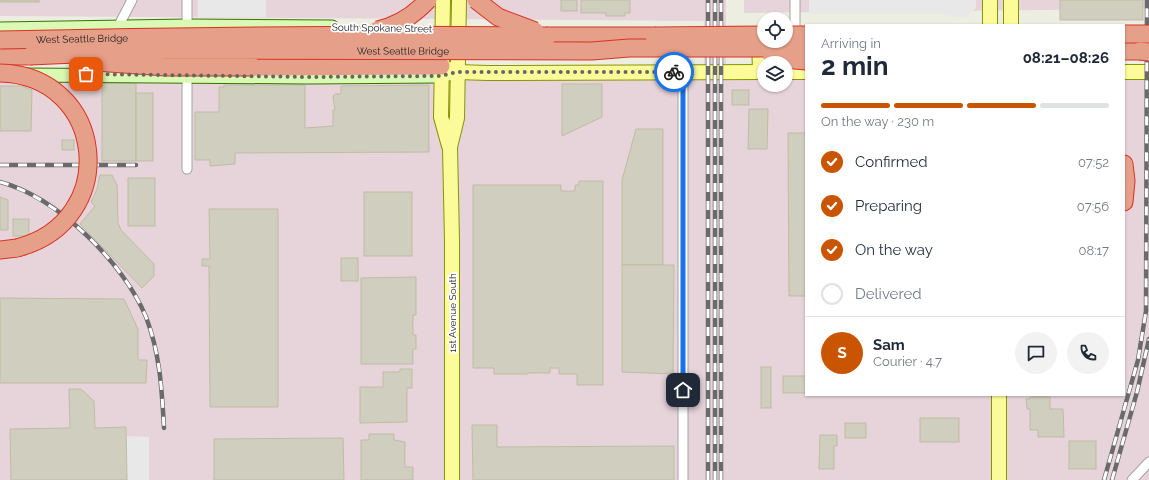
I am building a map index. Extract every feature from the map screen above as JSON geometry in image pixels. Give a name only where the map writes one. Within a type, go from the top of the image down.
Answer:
[{"type":"highway","points":[[352,34],[390,27],[417,11],[428,0]]},
{"type":"highway","points":[[476,0],[498,17],[548,36]]},
{"type":"highway","points":[[0,29],[86,32]]},
{"type":"highway","name":"West Seattle Bridge","points":[[0,40],[86,32],[548,36],[757,31]]},
{"type":"highway","points":[[1125,34],[1149,32]]},
{"type":"highway","name":"West Seattle Bridge","points":[[0,56],[166,50],[592,51],[629,48],[805,48]]},
{"type":"highway","points":[[592,51],[628,56],[742,56],[798,69]]},
{"type":"highway","points":[[1125,51],[1149,52]]},
{"type":"highway","points":[[30,56],[166,67],[304,66],[441,71]]},
{"type":"highway","points":[[0,74],[15,74],[37,82],[57,94],[66,102],[76,116],[84,132],[88,161],[84,189],[74,210],[67,220],[59,228],[39,241],[17,248],[0,250]]},
{"type":"main road","name":"1st Avenue South","points":[[443,0],[441,117],[450,147]]},
{"type":"main road","name":"1st Avenue South","points":[[452,480],[452,241],[450,147],[457,118],[459,0]]},
{"type":"main road","points":[[990,0],[990,24]]},
{"type":"main road","points":[[1011,0],[1011,24]]},
{"type":"main road","name":"South Spokane Street","points":[[86,32],[118,27],[187,26],[757,31]]},
{"type":"main road","points":[[246,76],[247,26]]},
{"type":"main road","points":[[1125,31],[1149,32]]},
{"type":"main road","points":[[86,32],[86,74]]},
{"type":"main road","points":[[796,32],[798,69]]},
{"type":"main road","points":[[0,74],[246,76],[441,71],[757,72]]},
{"type":"main road","points":[[1125,72],[1149,72]]},
{"type":"main road","points":[[999,396],[1000,480]]},
{"type":"street","points":[[118,27],[132,0]]},
{"type":"street","points":[[187,0],[187,169]]},
{"type":"street","points":[[795,0],[796,32]]},
{"type":"street","points":[[682,480],[684,30]]},
{"type":"street","points":[[1132,480],[1149,462]]},
{"type":"shaded area","points":[[0,0],[726,0],[726,78],[757,78],[757,92],[793,92],[793,78],[805,78],[805,396],[1125,396],[1125,77],[1149,77],[1149,480],[0,480],[0,72],[704,78],[704,21],[0,16]]},
{"type":"shaded area","points":[[198,0],[266,0],[266,17],[198,17]]},
{"type":"shaded area","points":[[744,0],[1149,0],[1149,9],[744,13]]},
{"type":"shaded area","points":[[809,0],[976,0],[976,8],[965,18],[939,14],[809,14]]},
{"type":"shaded area","points":[[126,436],[149,437],[149,480],[127,480]]},
{"type":"building","points":[[0,0],[39,0],[39,2],[0,2]]},
{"type":"building","points":[[561,0],[577,0],[577,11],[561,11]]},
{"type":"building","points":[[581,0],[630,0],[630,13],[625,13],[625,16],[606,16],[606,13],[581,13]]},
{"type":"building","points":[[1060,0],[1143,0],[1143,20],[1060,20]]},
{"type":"building","points":[[102,83],[136,83],[136,161],[102,161]]},
{"type":"building","points":[[562,84],[602,84],[602,117],[562,136]]},
{"type":"building","points":[[224,85],[305,85],[305,128],[333,126],[333,110],[335,110],[333,96],[335,94],[341,94],[341,86],[429,85],[429,152],[235,153],[235,164],[210,166],[210,160],[195,160],[195,112],[219,112],[219,87],[224,87]]},
{"type":"building","points":[[0,86],[21,86],[32,90],[31,131],[0,131]]},
{"type":"building","points":[[732,90],[749,90],[749,105],[732,105]]},
{"type":"building","points":[[136,93],[153,93],[153,161],[136,161]]},
{"type":"building","points":[[749,109],[768,109],[767,149],[748,149]]},
{"type":"building","points":[[636,129],[663,129],[663,265],[622,265],[622,180]]},
{"type":"building","points":[[788,133],[805,133],[805,296],[789,296]]},
{"type":"building","points":[[62,140],[74,140],[74,150],[62,150]]},
{"type":"building","points":[[100,175],[112,175],[117,185],[118,223],[121,230],[154,264],[154,276],[142,288],[80,224],[95,206],[91,202],[97,189]]},
{"type":"building","points":[[128,178],[155,178],[155,226],[128,226]]},
{"type":"building","points":[[579,181],[603,181],[603,385],[577,385],[577,374],[559,374],[559,368],[550,368],[550,373],[494,374],[494,368],[473,368],[473,185],[561,185],[561,191],[575,191],[575,185],[579,185]]},
{"type":"building","points":[[364,192],[412,192],[412,256],[364,256]]},
{"type":"building","points":[[0,197],[8,200],[8,230],[0,230]]},
{"type":"building","points":[[209,209],[278,209],[278,407],[210,407],[209,266],[202,266],[202,259],[210,259]]},
{"type":"building","points":[[13,219],[29,219],[29,236],[13,236]]},
{"type":"building","points":[[341,258],[358,258],[358,281],[341,281]]},
{"type":"building","points":[[622,265],[674,265],[673,374],[622,372]]},
{"type":"building","points":[[416,277],[416,315],[413,315],[413,335],[416,335],[416,349],[413,349],[413,364],[361,364],[361,278]]},
{"type":"building","points":[[0,298],[124,299],[138,329],[138,360],[147,360],[146,383],[0,383]]},
{"type":"building","points":[[761,367],[771,367],[771,408],[761,408]]},
{"type":"building","points":[[400,369],[412,369],[412,388],[407,388],[407,422],[360,423],[360,387],[383,387],[383,372],[400,372]]},
{"type":"building","points":[[783,376],[805,376],[805,393],[783,393]]},
{"type":"building","points":[[69,389],[81,389],[94,401],[95,428],[126,427],[127,480],[11,480],[10,429],[70,428]]},
{"type":"building","points":[[1030,397],[1050,397],[1050,409],[1063,409],[1064,437],[1038,437],[1038,430],[1030,430],[1030,409],[1027,409],[1026,399],[1030,399]]},
{"type":"building","points":[[920,418],[959,418],[959,442],[920,442]]},
{"type":"building","points":[[845,423],[866,423],[866,438],[845,438]]},
{"type":"building","points":[[472,425],[497,425],[497,447],[674,446],[674,480],[473,480]]},
{"type":"building","points":[[369,434],[394,434],[394,440],[405,442],[405,467],[413,467],[413,480],[361,480],[361,440],[369,440]]},
{"type":"building","points":[[820,435],[837,435],[837,446],[834,446],[834,469],[819,469]]},
{"type":"building","points":[[343,438],[344,480],[214,480],[214,439]]},
{"type":"building","points":[[1069,441],[1096,441],[1096,469],[1069,469]]},
{"type":"railway","points":[[708,0],[708,480]]},
{"type":"railway","points":[[715,0],[715,480]]},
{"type":"railway","points":[[721,0],[721,480]]},
{"type":"railway","points":[[1104,480],[1138,360],[1146,311],[1147,0]]},
{"type":"railway","points":[[0,165],[136,165]]},
{"type":"railway","points":[[0,182],[22,190],[44,202],[65,217],[86,235],[122,275],[136,296],[151,331],[160,372],[164,428]]},
{"type":"railway","points":[[1112,480],[1137,392],[1149,339]]},
{"type":"way so far","points":[[86,74],[309,77],[440,76],[457,72],[674,72]]},
{"type":"route","points":[[674,72],[683,72],[683,390]]}]
